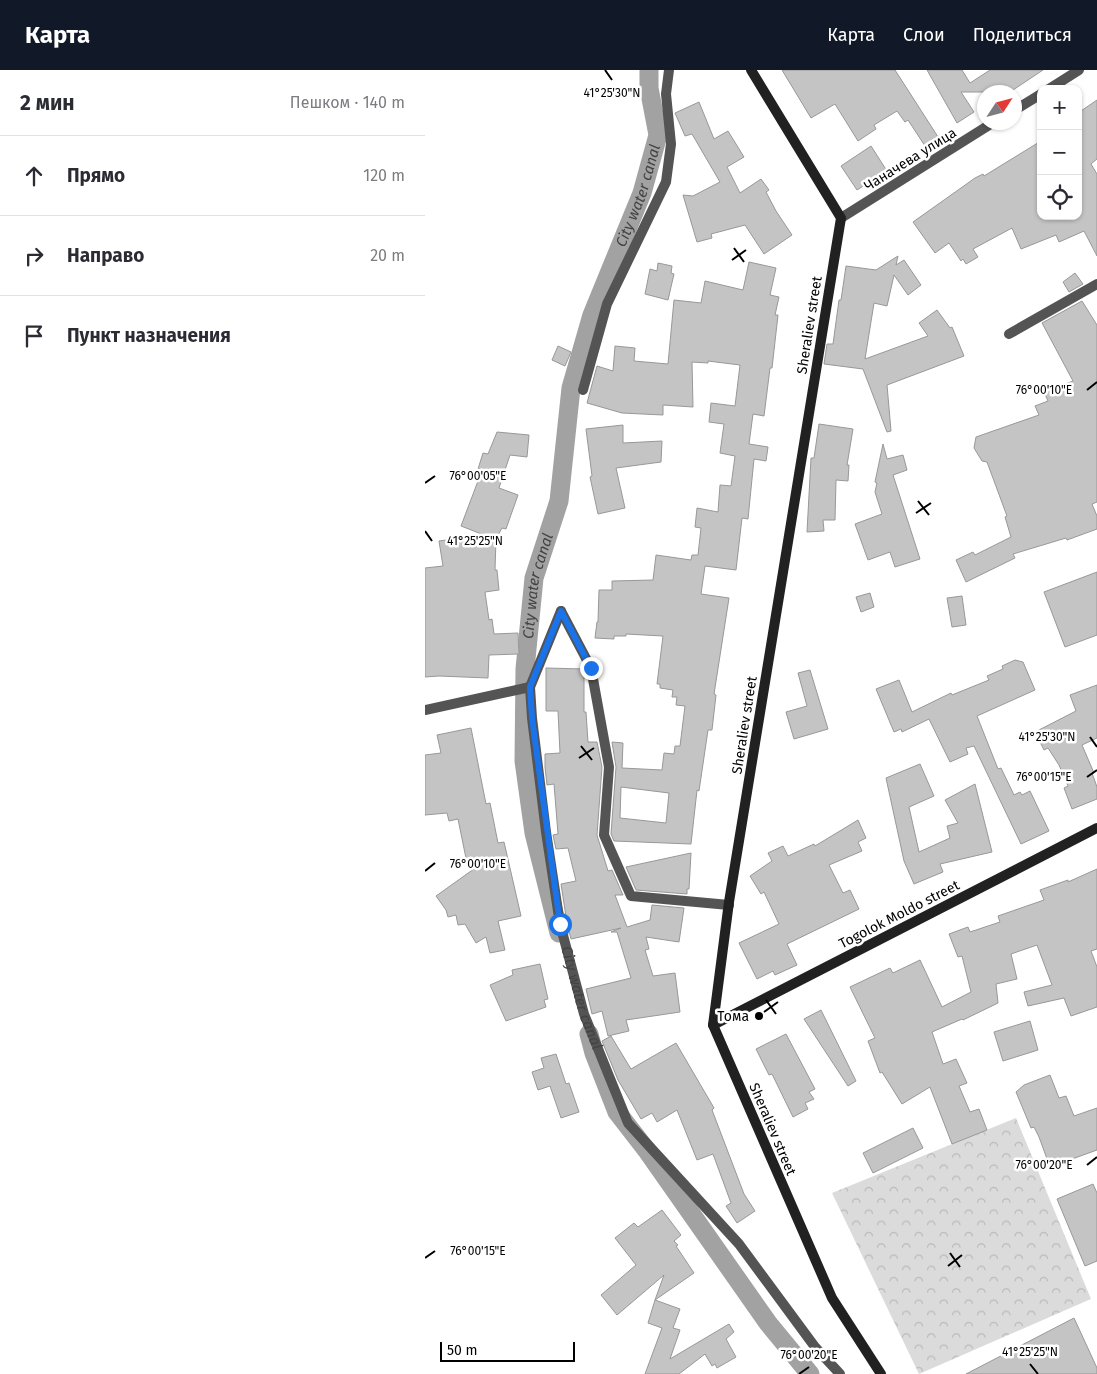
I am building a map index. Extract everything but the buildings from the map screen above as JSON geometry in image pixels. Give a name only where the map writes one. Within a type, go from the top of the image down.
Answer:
[{"type":"street","points":[[583,390],[607,304],[665,182],[671,144],[666,94],[669,70]]},
{"type":"street","points":[[751,70],[841,218]]},
{"type":"street","points":[[1055,85],[1079,70]]},
{"type":"street","points":[[1022,106],[1037,96]]},
{"type":"street","name":"Чаначева улица","points":[[841,218],[981,130]]},
{"type":"street","name":"Sheraliev street","points":[[841,218],[729,905],[713,1025],[832,1298],[881,1374]]},
{"type":"street","points":[[1009,334],[1097,284]]},
{"type":"street","points":[[729,905],[631,896],[604,835],[609,767],[591,668],[561,611],[530,687],[532,718],[560,924],[584,1014],[628,1123],[739,1244],[815,1347],[840,1374]]},
{"type":"street","points":[[425,710],[530,687]]},
{"type":"street","name":"Togolok Moldo street","points":[[713,1025],[1097,828]]},
{"type":"green space","points":[[1016,1118],[1091,1299],[919,1374],[832,1193]]},
{"type":"waterway","name":"City water canal","points":[[559,933],[534,833],[524,761],[525,669],[534,578],[559,501],[571,388],[592,315],[642,193],[658,135],[649,88],[649,70]]},
{"type":"waterway","name":"City water canal","points":[[589,1034],[594,1053],[617,1112],[648,1152],[768,1323],[810,1374]]},
{"type":"place","name":"Тома","points":[[759,1016]]},
{"type":"route","points":[[560,924],[546,832],[530,687],[561,611],[591,668]]}]
